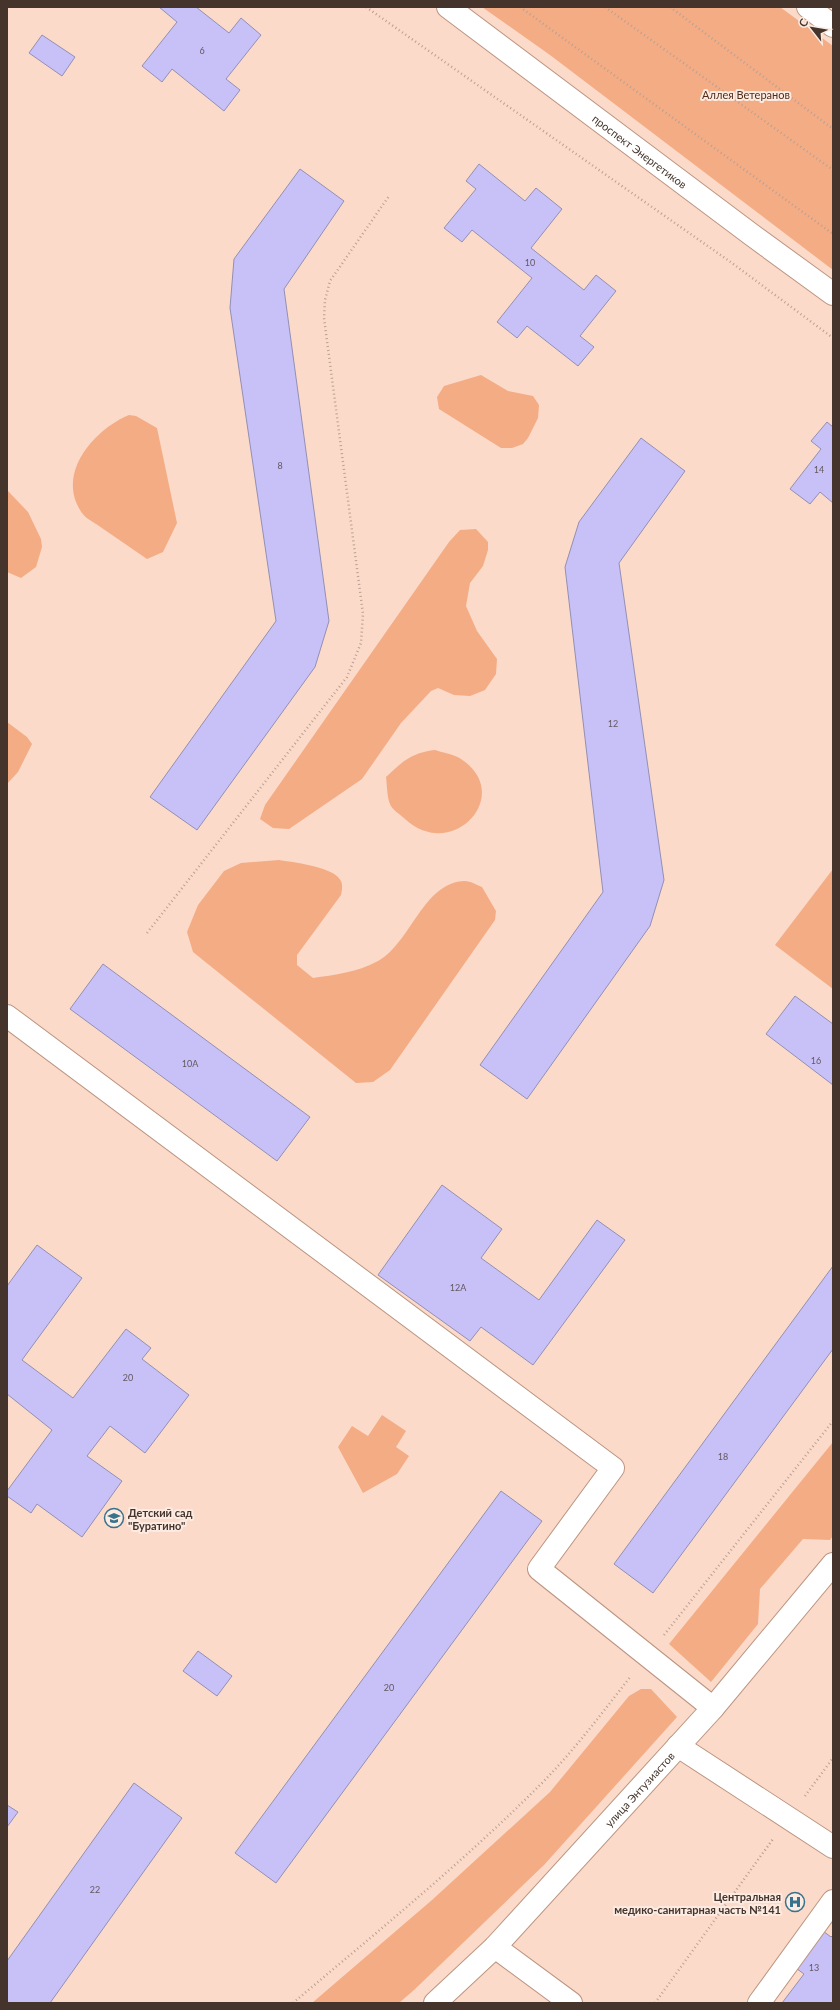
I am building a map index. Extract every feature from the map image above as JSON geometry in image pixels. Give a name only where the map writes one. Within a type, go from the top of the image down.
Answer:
[{"type":"main road","name":"проспект Энергетиков","points":[[448,7],[833,294]]},
{"type":"main road","points":[[808,7],[833,26]]},
{"type":"main road","points":[[7,1016],[613,1468],[539,1569],[647,1657],[713,1708]]},
{"type":"main road","name":"улица Энтузиастов","points":[[435,2003],[496,1947],[713,1708],[833,1564]]},
{"type":"main road","points":[[678,1746],[833,1847]]},
{"type":"main road","points":[[759,2003],[833,1901]]},
{"type":"main road","points":[[496,1947],[571,2003]]},
{"type":"path","points":[[366,7],[732,263],[833,338]]},
{"type":"path","points":[[520,7],[833,234]]},
{"type":"path","points":[[605,7],[833,170]]},
{"type":"path","points":[[670,7],[833,129]]},
{"type":"path","points":[[148,933],[346,676],[361,642],[363,614],[324,318],[324,306],[330,281],[389,196]]},
{"type":"path","points":[[293,2003],[423,1894],[540,1784],[598,1718],[833,1422]]},
{"type":"path","points":[[655,2003],[833,1758]]},
{"type":"green space","name":"Аллея Ветеранов","points":[[482,7],[780,7],[833,46],[833,270],[550,55]]},
{"type":"green space","points":[[481,375],[508,391],[533,396],[539,405],[538,418],[528,438],[523,444],[512,448],[501,448],[439,409],[437,397],[444,386]]},
{"type":"green space","points":[[129,415],[136,416],[157,428],[177,523],[163,552],[147,559],[88,519],[82,513],[75,498],[73,484],[76,469],[82,455],[91,443],[103,431]]},
{"type":"green space","points":[[7,490],[28,512],[41,539],[42,547],[36,567],[21,578],[7,572]]},
{"type":"green space","points":[[476,529],[488,542],[488,550],[483,566],[470,583],[466,606],[477,631],[497,659],[496,674],[485,690],[470,696],[454,695],[438,688],[431,691],[401,723],[362,779],[289,829],[273,828],[260,819],[265,805],[449,542],[460,530]]},
{"type":"green space","points":[[7,722],[27,737],[32,744],[18,772],[7,784]]},
{"type":"green space","points":[[435,750],[461,759],[476,773],[482,789],[480,805],[471,819],[458,829],[442,833],[423,830],[405,819],[391,806],[386,777],[397,766],[413,756]]},
{"type":"green space","points":[[279,860],[327,870],[338,877],[342,884],[341,895],[297,955],[297,965],[313,978],[362,968],[378,961],[400,941],[418,915],[438,891],[451,884],[467,881],[482,887],[496,911],[495,920],[390,1070],[373,1082],[356,1083],[193,952],[187,932],[198,905],[224,871],[241,863]]},
{"type":"green space","points":[[833,869],[833,989],[775,945]]},
{"type":"green space","points":[[382,1415],[406,1431],[396,1447],[409,1456],[397,1474],[363,1493],[338,1447],[352,1426],[368,1436]]},
{"type":"green space","points":[[833,1442],[833,1536],[830,1540],[803,1539],[760,1589],[758,1624],[711,1682],[669,1644]]},
{"type":"green space","points":[[641,1689],[651,1689],[677,1717],[544,1865],[414,1990],[399,2003],[312,2003],[432,1900],[550,1792],[629,1696]]},
{"type":"building","points":[[159,7],[196,7],[229,33],[241,18],[261,35],[226,79],[240,90],[224,111],[172,69],[162,82],[142,66],[177,22]]},
{"type":"building","points":[[42,35],[75,57],[62,76],[29,53]]},
{"type":"building","points":[[479,164],[525,201],[536,188],[562,209],[531,248],[584,290],[596,275],[616,291],[580,336],[594,347],[578,366],[527,326],[517,338],[497,322],[532,278],[472,230],[462,242],[444,228],[476,189],[466,181]]},
{"type":"building","points":[[300,169],[344,201],[284,289],[329,621],[315,667],[197,830],[150,797],[276,621],[230,308],[234,259]]},
{"type":"building","points":[[827,422],[833,427],[833,503],[820,492],[810,504],[790,489],[821,449],[811,441]]},
{"type":"building","points":[[641,438],[685,471],[619,563],[664,880],[650,926],[527,1099],[480,1065],[603,892],[565,567],[579,522]]},
{"type":"building","points":[[103,964],[310,1117],[277,1161],[70,1009]]},
{"type":"building","points":[[795,996],[833,1024],[833,1085],[766,1034]]},
{"type":"building","points":[[442,1185],[502,1229],[481,1258],[539,1300],[597,1220],[625,1240],[533,1365],[481,1327],[470,1341],[378,1275]]},
{"type":"building","points":[[37,1245],[82,1278],[22,1360],[73,1398],[126,1329],[151,1348],[142,1359],[189,1395],[145,1453],[110,1426],[87,1456],[122,1481],[82,1537],[37,1504],[31,1513],[7,1496],[7,1491],[52,1430],[7,1394],[7,1286]]},
{"type":"building","points":[[833,1266],[833,1349],[653,1593],[614,1564]]},
{"type":"building","points":[[501,1491],[542,1521],[276,1883],[235,1853]]},
{"type":"building","points":[[198,1651],[232,1676],[217,1696],[183,1671]]},
{"type":"building","points":[[134,1783],[182,1818],[50,2003],[7,2003],[7,1961]]},
{"type":"building","points":[[7,1805],[18,1812],[7,1827]]},
{"type":"building","points":[[812,1923],[831,1937],[833,1935],[833,2003],[782,2003],[804,1974],[785,1960]]},
{"type":"place","name":"Детский сад \"Буратино\"","points":[[114,1518]]},
{"type":"place","name":"Центральная медико-санитарная часть №141","points":[[795,1902]]}]
